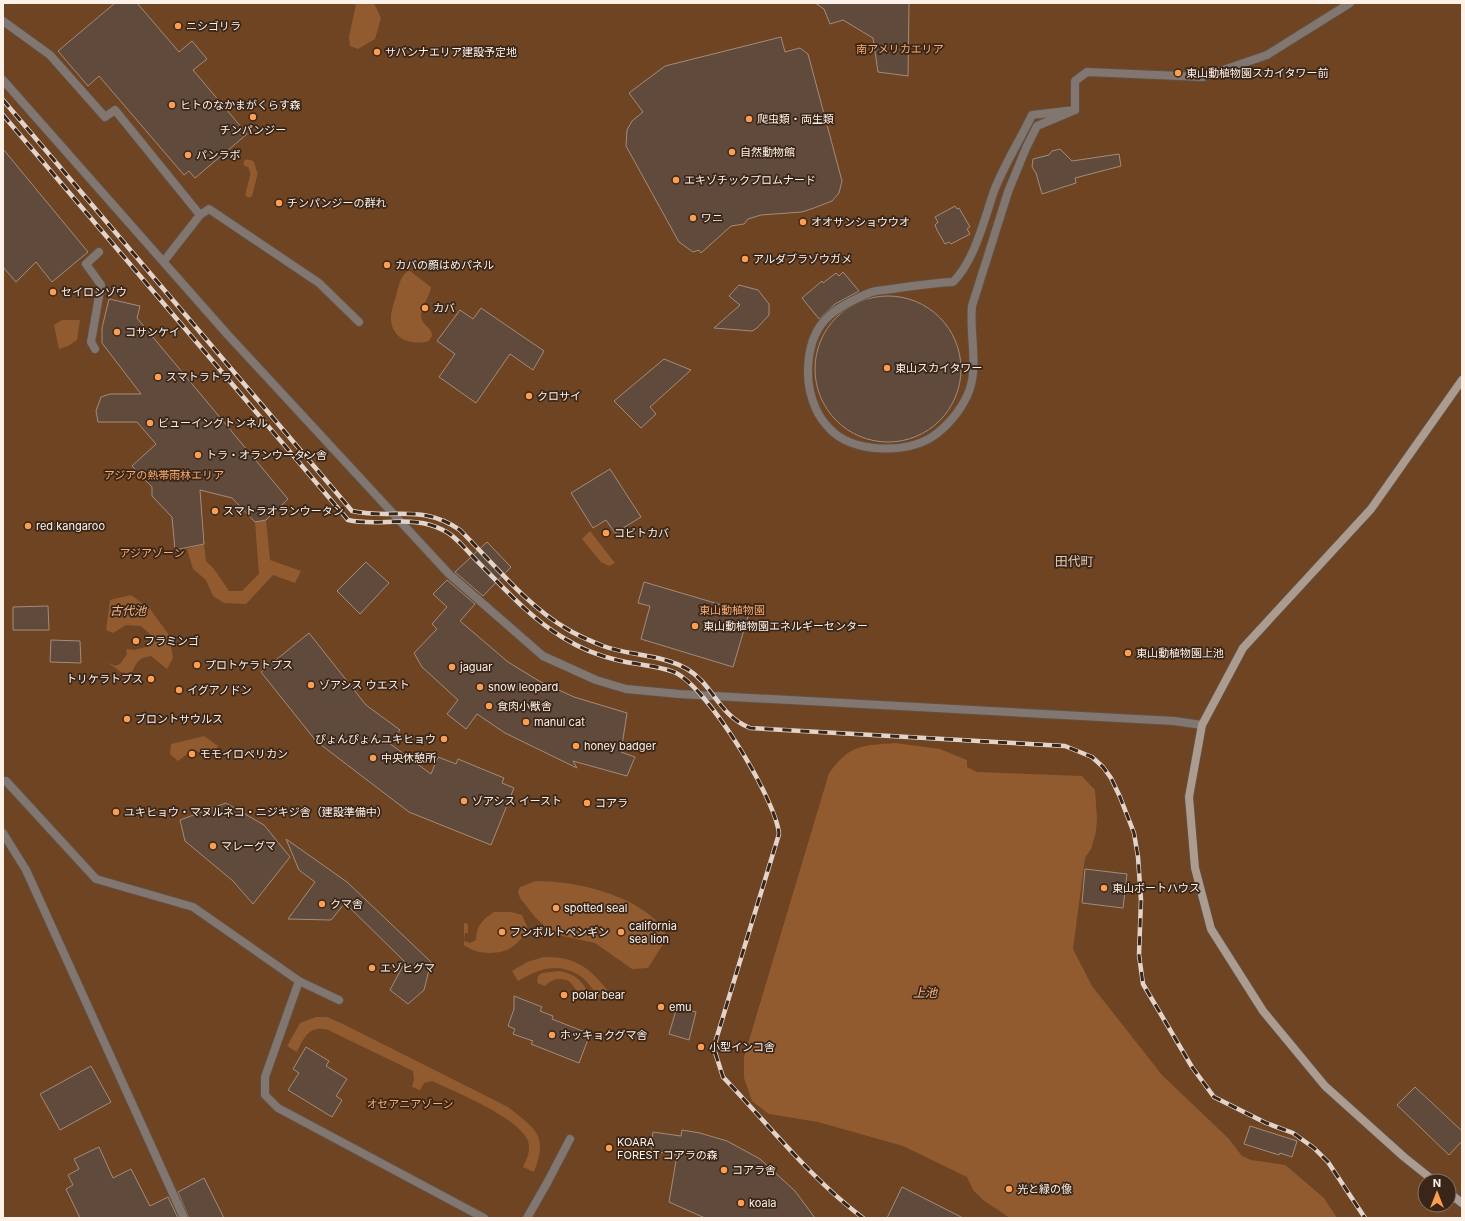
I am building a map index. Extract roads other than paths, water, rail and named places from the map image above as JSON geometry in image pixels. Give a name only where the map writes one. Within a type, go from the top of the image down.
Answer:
[{"type":"street","points":[[1075,110],[1075,81],[1087,72],[1203,77],[1267,56],[1350,3]]},
{"type":"street","points":[[3,21],[50,55],[105,117],[114,110],[200,214]]},
{"type":"street","points":[[3,80],[227,334],[449,574],[543,656],[596,680],[626,689],[679,694],[1174,721],[1202,725]]},
{"type":"street","points":[[1075,110],[1037,126],[1026,148],[1008,192],[972,306],[970,321],[973,378],[968,395],[954,417],[932,437],[906,447],[878,450],[854,444],[831,430],[816,410],[810,387],[808,358],[816,335],[828,316],[847,303],[870,292],[953,282],[962,273],[987,215],[994,191],[1032,115],[1075,110]]},
{"type":"street","points":[[164,261],[200,214],[209,209],[319,283],[359,322]]},
{"type":"street","points":[[95,348],[91,342],[101,284],[86,264],[99,252]]},
{"type":"street","points":[[1424,1173],[1324,1086],[1263,1011],[1211,930],[1195,868],[1189,797],[1202,725],[1243,648],[1371,509],[1462,380]]},
{"type":"street","points":[[3,781],[6,781],[96,879],[193,907],[299,981],[339,1000]]},
{"type":"street","points":[[3,833],[26,870],[184,1218]]},
{"type":"street","points":[[299,981],[265,1077],[265,1095],[278,1108],[484,1218]]},
{"type":"street","points":[[527,1218],[570,1139]]},
{"type":"water","points":[[374,3],[381,18],[375,39],[358,49],[350,46],[349,37],[356,4]]},
{"type":"water","points":[[408,271],[431,287],[421,316],[423,322],[432,333],[429,341],[415,342],[403,339],[394,331],[392,325],[392,312],[401,279]]},
{"type":"water","points":[[62,320],[80,320],[77,340],[68,346],[59,349],[54,325]]},
{"type":"water","points":[[266,520],[270,560],[301,571],[295,583],[273,575],[246,604],[224,603],[213,596],[206,580],[193,569],[187,549],[204,544],[206,561],[214,569],[229,591],[242,591],[259,574],[255,522]]},
{"type":"water","points":[[590,531],[615,563],[609,566],[601,562],[582,539]]},
{"type":"water","name":"古代池","points":[[131,595],[150,609],[169,635],[173,658],[167,669],[151,656],[140,660],[136,664],[131,674],[121,672],[107,662],[115,666],[120,664],[127,654],[126,649],[134,650],[153,645],[153,637],[141,626],[126,625],[113,633],[106,630],[110,600]]},
{"type":"water","points":[[204,736],[218,746],[212,756],[203,755],[194,749],[178,761],[170,754],[171,744]]},
{"type":"water","name":"上池","points":[[895,743],[940,749],[967,760],[967,767],[977,772],[1082,776],[1095,790],[1097,818],[1096,832],[1091,849],[1085,858],[1073,949],[1092,986],[1162,1075],[1229,1139],[1242,1156],[1251,1160],[1285,1165],[1324,1198],[1337,1218],[1010,1218],[983,1200],[973,1190],[967,1177],[903,1146],[818,1122],[769,1114],[752,1101],[744,1078],[744,1057],[829,773],[844,756],[857,748]]},
{"type":"water","points":[[536,881],[586,887],[620,897],[649,914],[662,926],[667,938],[648,968],[632,969],[595,943],[553,934],[535,917],[520,898],[518,892],[520,887]]},
{"type":"water","points":[[494,912],[511,912],[522,915],[529,931],[510,949],[496,953],[479,952],[464,945],[464,941],[470,943],[476,940],[477,931],[481,923]]},
{"type":"water","points":[[464,923],[468,924],[468,933],[465,933],[464,941]]},
{"type":"water","points":[[544,957],[565,959],[581,965],[595,976],[608,991],[601,999],[580,976],[569,970],[561,968],[539,971],[518,981],[512,971],[527,962]]},
{"type":"water","points":[[559,971],[570,974],[578,979],[585,987],[590,997],[584,1001],[571,983],[564,979],[553,980],[545,986],[537,983],[538,976],[542,973]]},
{"type":"water","points":[[316,1017],[327,1017],[341,1023],[508,1107],[533,1128],[540,1141],[538,1160],[534,1172],[523,1167],[529,1148],[528,1141],[522,1132],[499,1114],[470,1098],[432,1081],[424,1083],[420,1090],[412,1087],[414,1079],[413,1071],[328,1030],[317,1029],[312,1031],[305,1037],[297,1052],[287,1046],[300,1023]]},
{"type":"waterway","points":[[247,163],[251,164],[254,174],[249,194]]},
{"type":"railway","points":[[3,100],[352,511],[381,514],[420,514],[446,522],[460,530],[524,596],[552,619],[576,634],[603,646],[624,652],[667,660],[687,669],[696,675],[730,715],[750,728],[1065,746],[1092,757],[1103,767],[1111,778],[1134,833],[1138,857],[1141,900],[1139,955],[1143,984],[1192,1067],[1214,1097],[1266,1123],[1293,1133],[1314,1148],[1328,1162],[1365,1218]]},
{"type":"railway","points":[[3,115],[348,520],[360,522],[420,523],[432,525],[443,530],[457,539],[527,611],[568,641],[596,654],[624,662],[674,672],[688,682],[704,698],[738,745],[753,771],[766,796],[775,818],[779,834],[715,1043],[715,1052],[723,1077],[807,1168],[825,1186],[863,1218]]},
{"type":"place","name":"ニシゴリラ","points":[[178,26]]},
{"type":"place","name":"サバンナエリア建設予定地","points":[[377,52]]},
{"type":"place","name":"東山動植物園スカイタワー前","points":[[1178,73]]},
{"type":"place","name":"ヒトのなかまがくらす森","points":[[172,105]]},
{"type":"place","name":"チンパンジー","points":[[253,117]]},
{"type":"place","name":"爬虫類・両生類","points":[[749,119]]},
{"type":"place","name":"自然動物館","points":[[732,152]]},
{"type":"place","name":"パンラボ","points":[[188,155]]},
{"type":"place","name":"エキゾチックプロムナード","points":[[676,180]]},
{"type":"place","name":"チンパンジーの群れ","points":[[279,203]]},
{"type":"place","name":"ワニ","points":[[693,218]]},
{"type":"place","name":"オオサンショウウオ","points":[[803,222]]},
{"type":"place","name":"アルダブラゾウガメ","points":[[745,259]]},
{"type":"place","name":"カバの顔はめパネル","points":[[387,265]]},
{"type":"place","name":"セイロンゾウ","points":[[53,292]]},
{"type":"place","name":"カバ","points":[[425,308]]},
{"type":"place","name":"コサンケイ","points":[[117,332]]},
{"type":"place","name":"東山スカイタワー","points":[[887,368]]},
{"type":"place","name":"スマトラトラ","points":[[158,377]]},
{"type":"place","name":"クロサイ","points":[[529,396]]},
{"type":"place","name":"ビューイングトンネル","points":[[150,423]]},
{"type":"place","name":"トラ・オランウータン舎","points":[[198,455]]},
{"type":"place","name":"スマトラオランウータン","points":[[215,511]]},
{"type":"place","name":"red kangaroo","points":[[28,526]]},
{"type":"place","name":"コビトカバ","points":[[606,533]]},
{"type":"place","name":"東山動植物園エネルギーセンター","points":[[695,626]]},
{"type":"place","name":"フラミンゴ","points":[[136,641]]},
{"type":"place","name":"東山動植物園上池","points":[[1128,653]]},
{"type":"place","name":"プロトケラトプス","points":[[197,665]]},
{"type":"place","name":"jaguar","points":[[452,667]]},
{"type":"place","name":"トリケラトプス","points":[[151,679]]},
{"type":"place","name":"ゾアシス ウエスト","points":[[311,685]]},
{"type":"place","name":"snow leopard","points":[[480,687]]},
{"type":"place","name":"イグアノドン","points":[[179,690]]},
{"type":"place","name":"食肉小獣舎","points":[[489,706]]},
{"type":"place","name":"ブロントサウルス","points":[[127,719]]},
{"type":"place","name":"manul cat","points":[[526,722]]},
{"type":"place","name":"ぴょんぴょんユキヒョウ","points":[[444,739]]},
{"type":"place","name":"honey badger","points":[[576,746]]},
{"type":"place","name":"モモイロペリカン","points":[[192,754]]},
{"type":"place","name":"中央休憩所","points":[[373,758]]},
{"type":"place","name":"ゾアシス イースト","points":[[464,801]]},
{"type":"place","name":"コアラ","points":[[587,803]]},
{"type":"place","name":"ユキヒョウ・マヌルネコ・ニジキジ舎（建設準備中）","points":[[116,812]]},
{"type":"place","name":"マレーグマ","points":[[213,846]]},
{"type":"place","name":"東山ボートハウス","points":[[1104,888]]},
{"type":"place","name":"クマ舎","points":[[322,904]]},
{"type":"place","name":"spotted seal","points":[[556,908]]},
{"type":"place","name":"フンボルトペンギン","points":[[502,932]]},
{"type":"place","name":"california sea lion","points":[[621,932]]},
{"type":"place","name":"エゾヒグマ","points":[[372,968]]},
{"type":"place","name":"polar bear","points":[[564,995]]},
{"type":"place","name":"emu","points":[[661,1007]]},
{"type":"place","name":"ホッキョクグマ舎","points":[[552,1035]]},
{"type":"place","name":"小型インコ舎","points":[[701,1047]]},
{"type":"place","name":"KOARA FOREST コアラの森","points":[[609,1148]]},
{"type":"place","name":"コアラ舎","points":[[724,1170]]},
{"type":"place","name":"光と緑の像","points":[[1009,1189]]},
{"type":"place","name":"koala","points":[[741,1203]]},
{"type":"district","name":"田代町","points":[[1074,561]]},
{"type":"park label","name":"南アメリカエリア","points":[[900,49]]},
{"type":"park label","name":"アジアの熱帯雨林エリア","points":[[164,475]]},
{"type":"park label","name":"アジアゾーン","points":[[152,553]]},
{"type":"park label","name":"東山動植物園","points":[[732,610]]},
{"type":"park label","name":"オセアニアゾーン","points":[[410,1104]]}]
